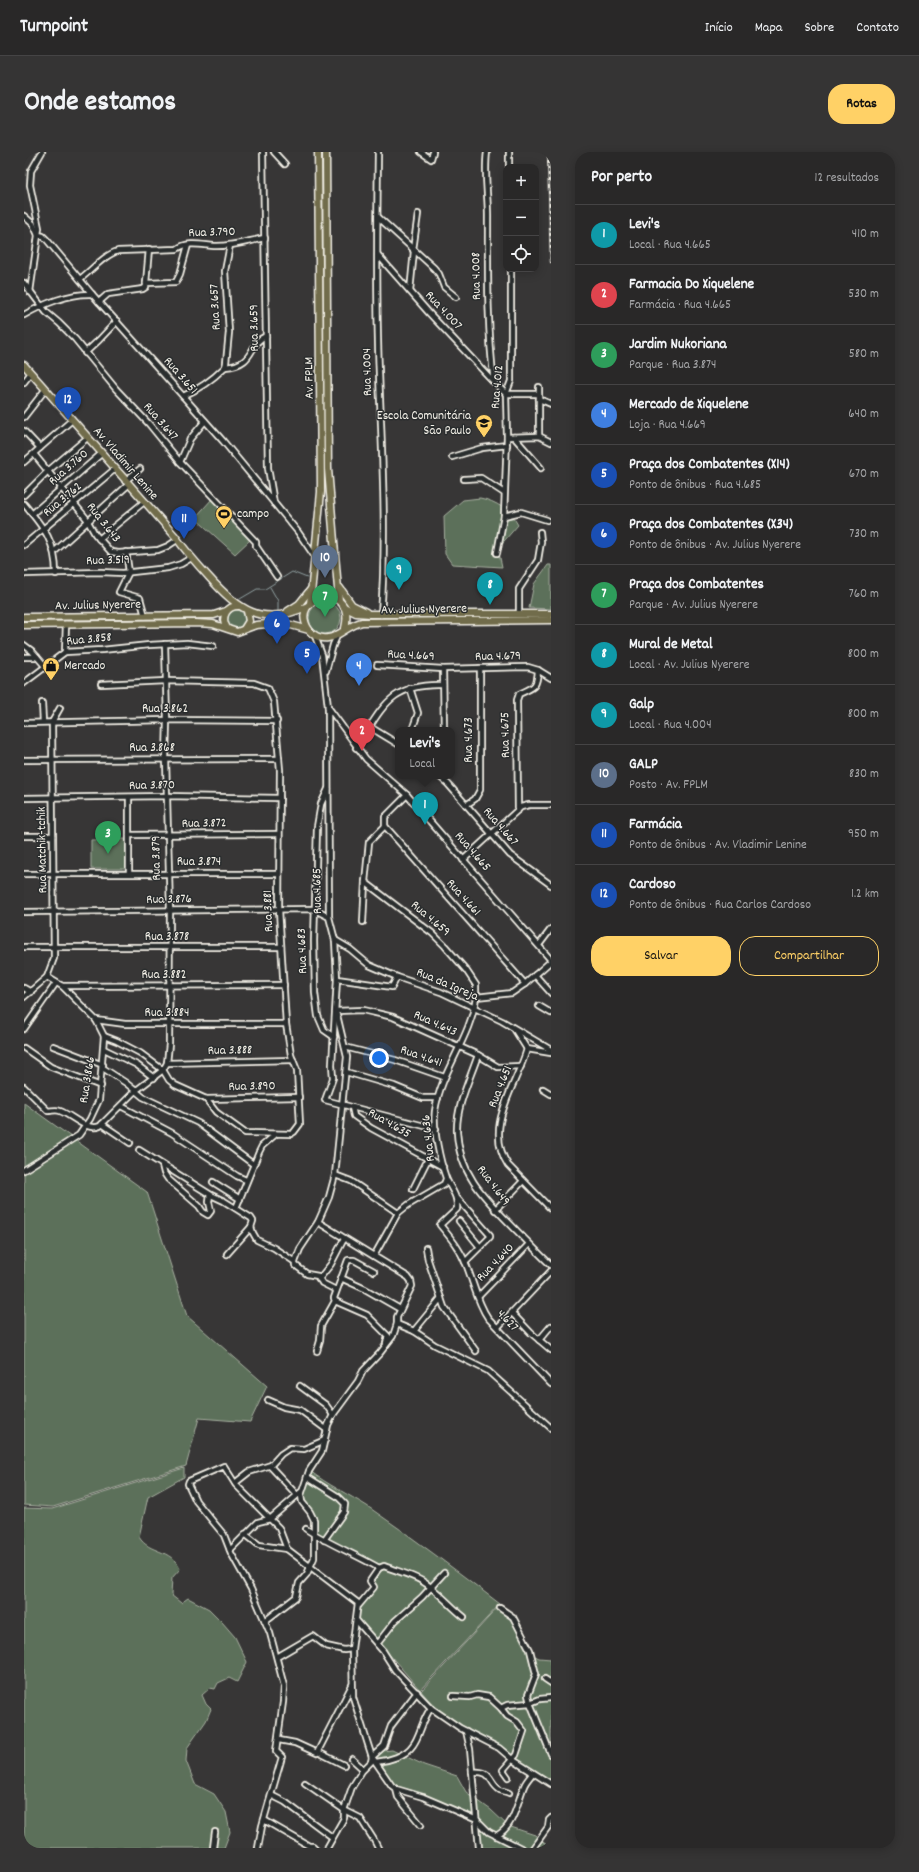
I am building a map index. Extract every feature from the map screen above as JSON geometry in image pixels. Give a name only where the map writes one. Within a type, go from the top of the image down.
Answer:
[{"type":"main road","name":"Av. FPLM","points":[[318,152],[324,426],[339,601]]},
{"type":"main road","name":"Av. FPLM","points":[[309,605],[321,492],[324,426],[326,152]]},
{"type":"main road","name":"Av. Vladimir Lenine","points":[[24,365],[191,558],[225,595],[240,606]]},
{"type":"main road","points":[[339,587],[352,604],[370,614]]},
{"type":"main road","points":[[274,614],[286,611],[296,606],[312,588]]},
{"type":"main road","points":[[225,595],[226,611],[224,618],[227,628]]},
{"type":"main road","points":[[240,606],[247,611],[260,614],[289,614],[309,605],[320,597],[326,597],[339,601],[344,607],[347,618],[345,628],[338,634],[328,638],[315,636],[309,630],[305,620],[309,605]]},
{"type":"main road","name":"Av. Julius Nyerere","points":[[24,617],[214,615],[226,611],[232,607],[240,606]]},
{"type":"main road","name":"Av. Julius Nyerere","points":[[344,607],[356,612],[381,615],[551,614]]},
{"type":"main road","points":[[244,629],[249,621],[247,611]]},
{"type":"main road","name":"Av. Julius Nyerere","points":[[345,628],[362,622],[551,620]]},
{"type":"main road","name":"Av. Julius Nyerere","points":[[24,624],[194,623],[213,624],[237,632],[259,624],[281,624],[309,630]]},
{"type":"street","points":[[30,292],[39,228],[30,185],[31,171],[42,152]]},
{"type":"street","name":"Rua 3.659","points":[[263,152],[268,468],[274,503]]},
{"type":"street","points":[[274,152],[285,164]]},
{"type":"street","name":"Rua 4.004","points":[[378,152],[378,363],[384,538],[381,615]]},
{"type":"street","points":[[422,152],[432,159],[433,152]]},
{"type":"street","name":"Rua 4.008","points":[[487,152],[485,174],[488,206],[487,291],[494,382]]},
{"type":"street","points":[[509,152],[510,164]]},
{"type":"street","points":[[410,291],[418,214]]},
{"type":"street","name":"Rua 3.651","points":[[24,216],[32,224],[38,235],[43,236],[92,294],[205,421],[274,503],[315,557]]},
{"type":"street","points":[[378,216],[437,271],[444,287],[456,297]]},
{"type":"street","name":"Rua 3.790","points":[[80,279],[88,274],[110,253],[138,249],[177,249],[188,245],[230,246],[265,238]]},
{"type":"street","points":[[146,283],[176,282],[180,274],[188,245]]},
{"type":"street","name":"Rua 3.657","points":[[225,367],[229,336],[226,265],[230,246]]},
{"type":"street","points":[[100,302],[108,294],[143,289],[146,287],[149,249]]},
{"type":"street","name":"Rua 4.007","points":[[378,255],[494,382]]},
{"type":"street","name":"Rua 4.012","points":[[497,553],[504,516],[507,445],[506,394],[511,381],[511,272]]},
{"type":"street","name":"Rua 3.647","points":[[24,283],[42,307],[59,323],[85,352],[116,389],[149,424],[180,462],[256,542],[256,546],[277,577]]},
{"type":"street","points":[[24,315],[37,308],[71,296],[92,294]]},
{"type":"street","points":[[85,352],[117,321]]},
{"type":"street","points":[[183,396],[199,389],[225,367],[230,367],[245,360],[260,340],[266,336]]},
{"type":"street","points":[[24,382],[31,373]]},
{"type":"street","points":[[494,382],[506,394],[539,394]]},
{"type":"street","points":[[539,387],[540,436]]},
{"type":"street","points":[[24,417],[45,390]]},
{"type":"street","points":[[539,399],[551,404]]},
{"type":"street","points":[[24,462],[72,420]]},
{"type":"street","points":[[180,462],[190,439],[205,421]]},
{"type":"street","points":[[24,431],[40,448]]},
{"type":"street","points":[[507,438],[540,436],[551,442]]},
{"type":"street","points":[[514,437],[541,468]]},
{"type":"street","points":[[24,495],[48,471],[87,438]]},
{"type":"street","points":[[452,457],[482,448],[507,445]]},
{"type":"street","name":"Rua 3.643","points":[[34,454],[75,504],[99,539],[111,552],[158,550],[177,540]]},
{"type":"street","name":"Rua 3.760","points":[[32,514],[101,454]]},
{"type":"street","name":"Rua 3.762","points":[[24,545],[75,504],[115,469]]},
{"type":"street","points":[[54,552],[88,521],[140,469]]},
{"type":"street","points":[[464,479],[481,478],[504,493]]},
{"type":"street","points":[[99,539],[144,502]]},
{"type":"street","points":[[24,504],[45,529],[54,552],[56,574]]},
{"type":"street","points":[[504,516],[521,512],[547,520]]},
{"type":"street","points":[[519,613],[520,589],[538,560],[541,542],[540,532]]},
{"type":"street","points":[[126,552],[129,572],[119,592],[140,598],[145,616]]},
{"type":"street","name":"Rua 3.519","points":[[24,574],[129,572],[168,568],[181,564],[191,558]]},
{"type":"street","points":[[65,652],[66,624]]},
{"type":"street","name":"Rua 4.685","points":[[324,679],[329,656],[338,634]]},
{"type":"street","name":"Rua 4.685","points":[[315,636],[322,655],[324,688],[328,707],[329,916],[335,940],[337,979],[332,1068],[333,1078],[325,1100],[341,1105]]},
{"type":"street","name":"Rua 3.858","points":[[24,683],[65,652],[165,644],[195,643],[213,646]]},
{"type":"street","name":"Rua 3.879","points":[[102,1124],[134,1092],[163,1070],[167,1063],[170,910],[168,873],[165,644]]},
{"type":"street","points":[[24,645],[32,651],[45,666]]},
{"type":"street","points":[[24,657],[37,657]]},
{"type":"street","name":"Rua 4.669","points":[[377,665],[443,669]]},
{"type":"street","name":"Rua 4.679","points":[[443,669],[528,667],[538,670],[551,678]]},
{"type":"street","name":"Rua 4.673","points":[[466,805],[475,799],[480,790],[480,668]]},
{"type":"street","points":[[443,669],[444,727]]},
{"type":"street","name":"Rua 4.675","points":[[518,810],[517,700],[519,694],[534,688],[538,670]]},
{"type":"street","name":"Rua 3.881","points":[[101,684],[166,681],[254,683],[268,688],[272,694],[277,721],[280,759],[279,874],[281,947],[286,1024],[293,1060],[297,1070],[300,1124],[298,1128],[290,1134],[250,1134],[241,1131],[216,1112],[206,1099]]},
{"type":"street","points":[[356,748],[390,699],[410,688],[424,684],[443,685]]},
{"type":"street","points":[[410,688],[418,713],[413,727]]},
{"type":"street","points":[[42,703],[43,722]]},
{"type":"street","name":"Rua 4.665","points":[[328,707],[356,748],[374,767],[408,795],[551,960]]},
{"type":"street","points":[[24,722],[52,722],[60,708]]},
{"type":"street","name":"Rua 3.862","points":[[52,722],[167,720],[277,721]]},
{"type":"street","name":"Rua Matchik-tchik","points":[[48,977],[54,958],[53,948],[55,912],[53,874],[52,722]]},
{"type":"street","points":[[370,727],[395,742]]},
{"type":"street","name":"Rua 3.868","points":[[24,760],[280,759]]},
{"type":"street","name":"Rua 4.667","points":[[442,779],[510,855],[551,886]]},
{"type":"street","points":[[447,779],[448,784]]},
{"type":"street","name":"Rua 4.683","points":[[328,787],[321,804],[317,827],[313,909],[316,1005],[318,1016],[324,1030],[334,1037]]},
{"type":"street","points":[[363,922],[368,842],[386,826],[384,819],[386,814],[408,795]]},
{"type":"street","name":"Rua 3.870","points":[[24,798],[167,796],[280,798]]},
{"type":"street","points":[[129,797],[130,873]]},
{"type":"street","points":[[463,860],[524,806],[551,805]]},
{"type":"street","name":"Rua 4.661","points":[[386,826],[526,984]]},
{"type":"street","name":"Rua 3.872","points":[[129,835],[168,836],[279,834]]},
{"type":"street","points":[[24,836],[53,836]]},
{"type":"street","name":"Rua 3.874","points":[[24,874],[279,874]]},
{"type":"street","name":"Rua 4.659","points":[[365,882],[436,937],[466,970],[476,985],[476,997]]},
{"type":"street","points":[[313,909],[329,916]]},
{"type":"street","name":"Rua 3.876","points":[[24,912],[313,909]]},
{"type":"street","points":[[539,945],[551,929]]},
{"type":"street","name":"Rua da Igreja","points":[[335,940],[350,949],[365,963],[397,978],[436,990],[514,1029],[551,1050]]},
{"type":"street","name":"Rua 3.878","points":[[24,947],[281,947]]},
{"type":"street","points":[[476,997],[512,993],[526,984],[551,960]]},
{"type":"street","points":[[535,975],[551,993]]},
{"type":"street","points":[[24,997],[48,977]]},
{"type":"street","name":"Rua 3.882","points":[[48,977],[62,986],[284,985]]},
{"type":"street","points":[[337,979],[392,986],[397,978]]},
{"type":"street","points":[[24,1029],[56,983]]},
{"type":"street","points":[[62,986],[96,1020],[104,1036],[131,1047],[163,1070],[169,1080],[175,1085],[206,1099]]},
{"type":"street","points":[[24,988],[31,992]]},
{"type":"street","name":"Rua 4.636","points":[[476,997],[472,1022],[444,1077],[435,1112],[436,1129],[446,1179],[458,1199],[490,1235],[480,1247]]},
{"type":"street","points":[[539,1006],[551,1013]]},
{"type":"street","name":"Rua 4.643","points":[[336,1011],[363,1010],[393,1017],[478,1055],[498,1067],[521,1066]]},
{"type":"street","points":[[295,1262],[300,1249],[318,1222],[329,1197],[335,1175],[347,1057],[336,1011]]},
{"type":"street","name":"Rua 3.884","points":[[96,1020],[125,1024],[286,1024]]},
{"type":"street","points":[[514,1029],[527,1049],[551,1054]]},
{"type":"street","name":"Rua 3.866","points":[[24,1170],[79,1135],[86,1125],[96,1106],[101,1086],[104,1036]]},
{"type":"street","points":[[53,1046],[103,1067],[126,1083],[134,1092],[198,1123],[254,1164]]},
{"type":"street","name":"Rua 4.641","points":[[345,1047],[395,1060],[444,1077]]},
{"type":"street","points":[[24,1048],[51,1067],[101,1086]]},
{"type":"street","points":[[104,1049],[137,1065],[154,1078]]},
{"type":"street","name":"Rua 4.651","points":[[527,1049],[502,1110],[499,1139],[504,1158],[523,1181],[551,1209]]},
{"type":"street","name":"Rua 4.649","points":[[478,1055],[461,1106],[457,1131],[462,1157],[473,1182],[495,1210],[551,1265]]},
{"type":"street","name":"Rua 3.888","points":[[167,1063],[293,1060]]},
{"type":"street","points":[[346,1072],[394,1086],[423,1098],[438,1098]]},
{"type":"street","points":[[24,1087],[48,1111],[59,1110],[86,1125],[96,1128],[102,1124],[130,1144]]},
{"type":"street","points":[[543,1089],[551,1094]]},
{"type":"street","name":"Rua 3.890","points":[[206,1099],[298,1097]]},
{"type":"street","points":[[341,1105],[368,1110],[436,1129]]},
{"type":"street","points":[[121,1106],[172,1133],[237,1176],[246,1180]]},
{"type":"street","name":"Rua 4.635","points":[[352,1107],[354,1116],[366,1125],[443,1167]]},
{"type":"street","points":[[236,1208],[246,1180],[262,1146],[276,1134]]},
{"type":"street","points":[[139,1150],[210,1195],[236,1208],[251,1218],[253,1221],[251,1227],[227,1254]]},
{"type":"street","points":[[413,1188],[428,1159]]},
{"type":"street","points":[[162,1165],[164,1173],[168,1179],[208,1215],[211,1211],[209,1202],[210,1195]]},
{"type":"street","points":[[335,1175],[351,1181],[398,1213]]},
{"type":"street","points":[[374,1256],[398,1213],[408,1205],[444,1184],[446,1179]]},
{"type":"street","points":[[495,1210],[523,1181]]},
{"type":"street","points":[[213,1182],[240,1198]]},
{"type":"street","name":"4.627","points":[[458,1199],[457,1209],[440,1225],[454,1242],[465,1262],[486,1315],[550,1381]]},
{"type":"street","points":[[459,1221],[480,1247],[465,1262]]},
{"type":"street","points":[[230,1550],[258,1522],[270,1519],[299,1494],[311,1467],[322,1451],[327,1430],[333,1415],[358,1381],[363,1371],[393,1336],[397,1324],[396,1317],[412,1286],[411,1281],[374,1256],[318,1222]]},
{"type":"street","points":[[251,1227],[257,1240],[274,1248],[295,1262],[299,1268],[311,1275],[318,1276],[322,1283],[336,1290]]},
{"type":"street","points":[[319,1279],[331,1264],[344,1239]]},
{"type":"street","name":"Rua 4.640","points":[[478,1297],[529,1244]]},
{"type":"street","points":[[426,1248],[428,1260],[444,1307],[476,1351]]},
{"type":"street","points":[[316,1351],[320,1341],[321,1326],[336,1301],[334,1298],[336,1290],[350,1259],[374,1271]]},
{"type":"street","points":[[498,1327],[551,1271]]},
{"type":"street","points":[[341,1278],[365,1289],[400,1309]]},
{"type":"street","points":[[414,1331],[441,1298]]},
{"type":"street","points":[[336,1301],[366,1315],[388,1336],[380,1353]]},
{"type":"street","points":[[512,1313],[551,1350]]},
{"type":"street","points":[[397,1324],[414,1331],[435,1345],[488,1371],[551,1428]]},
{"type":"street","points":[[539,1340],[551,1326]]},
{"type":"street","points":[[300,1386],[326,1405],[333,1415]]},
{"type":"street","points":[[268,1400],[284,1407],[300,1410],[327,1430]]},
{"type":"street","points":[[235,1483],[249,1472],[270,1466],[281,1454],[290,1448],[304,1449],[325,1440]]},
{"type":"street","points":[[264,1848],[258,1846],[282,1758],[276,1751],[279,1740],[284,1686],[265,1621],[250,1586],[222,1533],[196,1501],[188,1484],[189,1481],[224,1466],[235,1483],[281,1531],[287,1549]]},
{"type":"street","points":[[265,1621],[296,1597],[299,1584],[311,1566],[314,1558],[315,1535],[314,1520],[302,1502],[299,1494],[270,1466]]},
{"type":"street","points":[[307,1477],[337,1496],[345,1504],[344,1512],[324,1540]]},
{"type":"street","points":[[306,1529],[324,1540],[379,1568]]},
{"type":"street","points":[[245,1534],[259,1545],[287,1549],[357,1601],[358,1605],[352,1649],[354,1697],[372,1757],[392,1786],[396,1789],[423,1797],[477,1820],[489,1832],[521,1848]]},
{"type":"street","points":[[358,1605],[374,1587],[370,1580],[379,1568],[384,1566],[420,1580],[432,1587],[445,1602],[464,1617]]},
{"type":"street","points":[[377,1644],[395,1621],[432,1587],[444,1573]]},
{"type":"street","points":[[500,1608],[513,1617],[530,1650],[536,1674],[528,1695],[530,1704],[549,1741],[551,1754]]},
{"type":"street","points":[[356,1620],[377,1644],[395,1670],[417,1692],[430,1708],[466,1731],[499,1748],[513,1760],[551,1784]]},
{"type":"street","points":[[276,1657],[313,1636],[326,1646],[344,1650],[352,1649]]},
{"type":"street","points":[[545,1679],[551,1683]]},
{"type":"street","points":[[318,1752],[353,1684]]},
{"type":"street","points":[[328,1848],[332,1837],[344,1818],[344,1810],[352,1786],[372,1757],[384,1746],[391,1726],[417,1692]]},
{"type":"street","points":[[453,1696],[470,1698],[477,1695],[492,1699],[504,1713],[517,1722],[525,1732],[513,1760],[503,1770],[508,1777]]},
{"type":"street","points":[[501,1708],[508,1705],[530,1704],[540,1699],[551,1698]]},
{"type":"street","points":[[376,1762],[394,1758],[412,1746],[430,1708]]},
{"type":"street","points":[[466,1731],[472,1772],[479,1848]]},
{"type":"street","points":[[279,1740],[295,1743],[315,1754],[318,1752],[344,1765]]},
{"type":"street","points":[[352,1759],[363,1770]]},
{"type":"street","points":[[472,1772],[483,1772],[489,1776],[498,1788],[509,1793]]},
{"type":"street","points":[[496,1836],[501,1834],[514,1816],[524,1786],[533,1773]]},
{"type":"street","points":[[306,1783],[344,1810],[362,1820],[378,1848]]},
{"type":"street","points":[[396,1789],[398,1797],[421,1825]]},
{"type":"street","points":[[271,1795],[285,1802],[332,1837]]},
{"type":"street","points":[[533,1848],[548,1827],[549,1820],[551,1818]]},
{"type":"street","points":[[264,1820],[315,1848]]},
{"type":"street","points":[[213,1848],[215,1832]]},
{"type":"green space","points":[[480,498],[486,499],[502,507],[511,515],[518,525],[498,548],[502,567],[452,564],[445,554],[444,516],[463,500]]},
{"type":"green space","name":"campo","points":[[212,499],[251,539],[235,554],[195,518]]},
{"type":"green space","points":[[548,565],[551,565],[551,609],[529,608],[534,584]]},
{"type":"green space","points":[[322,602],[328,602],[338,609],[341,618],[340,624],[334,631],[328,634],[322,634],[312,627],[309,621],[309,615],[316,605]]},
{"type":"green space","points":[[236,610],[242,613],[245,619],[242,625],[236,628],[230,625],[227,619],[230,613]]},
{"type":"green space","points":[[126,839],[126,869],[91,869],[91,840]]},
{"type":"green space","points":[[24,1103],[147,1192],[187,1316],[267,1386],[250,1422],[199,1418],[186,1466],[53,1507],[24,1505]]},
{"type":"green space","points":[[184,1468],[184,1477],[148,1497],[139,1537],[148,1546],[166,1554],[176,1562],[180,1569],[172,1578],[171,1595],[181,1603],[188,1598],[209,1609],[235,1637],[247,1662],[237,1682],[229,1678],[218,1683],[215,1689],[210,1688],[202,1695],[206,1704],[211,1709],[206,1721],[187,1748],[186,1761],[195,1784],[214,1794],[226,1812],[230,1832],[224,1848],[24,1848],[24,1508],[52,1509]]},
{"type":"green space","points":[[310,1471],[367,1506],[500,1604],[420,1690],[359,1619],[360,1605],[374,1588],[372,1582],[380,1568],[315,1534],[315,1525],[301,1499]]},
{"type":"green space","points":[[500,1605],[509,1614],[533,1655],[539,1658],[551,1659],[551,1783],[465,1730],[434,1705],[421,1691]]},
{"type":"green space","points":[[392,1750],[424,1765],[457,1776],[466,1792],[491,1810],[508,1826],[535,1835],[550,1848],[480,1848],[479,1820],[424,1795],[393,1785],[376,1758],[382,1751]]},
{"type":"waterway","points":[[240,599],[257,589],[265,589],[292,572],[307,578]]},
{"type":"waterway","points":[[270,587],[278,601],[278,611]]},
{"type":"railway","points":[[548,152],[551,262]]},
{"type":"place","name":"Cardoso","points":[[68,420]]},
{"type":"place","name":"Escola Comunitária São Paulo","points":[[484,438]]},
{"type":"place","name":"campo","points":[[224,529]]},
{"type":"place","name":"Farmácia","points":[[184,539]]},
{"type":"place","name":"GALP","points":[[325,578]]},
{"type":"place","name":"Galp","points":[[399,590]]},
{"type":"place","name":"Mural de Metal","points":[[490,605]]},
{"type":"place","name":"Praça dos Combatentes","points":[[325,617]]},
{"type":"place","name":"Praça dos Combatentes (X34)","points":[[277,644]]},
{"type":"place","name":"Praça dos Combatentes (X14)","points":[[307,674]]},
{"type":"place","name":"Mercado","points":[[51,681]]},
{"type":"place","name":"Mercado de Xiquelene","points":[[359,686]]},
{"type":"place","name":"Farmacia Do Xiquelene","points":[[362,751]]},
{"type":"place","name":"Levi's","points":[[425,825]]},
{"type":"place","name":"Jardim Nukoriana","points":[[108,854]]}]
